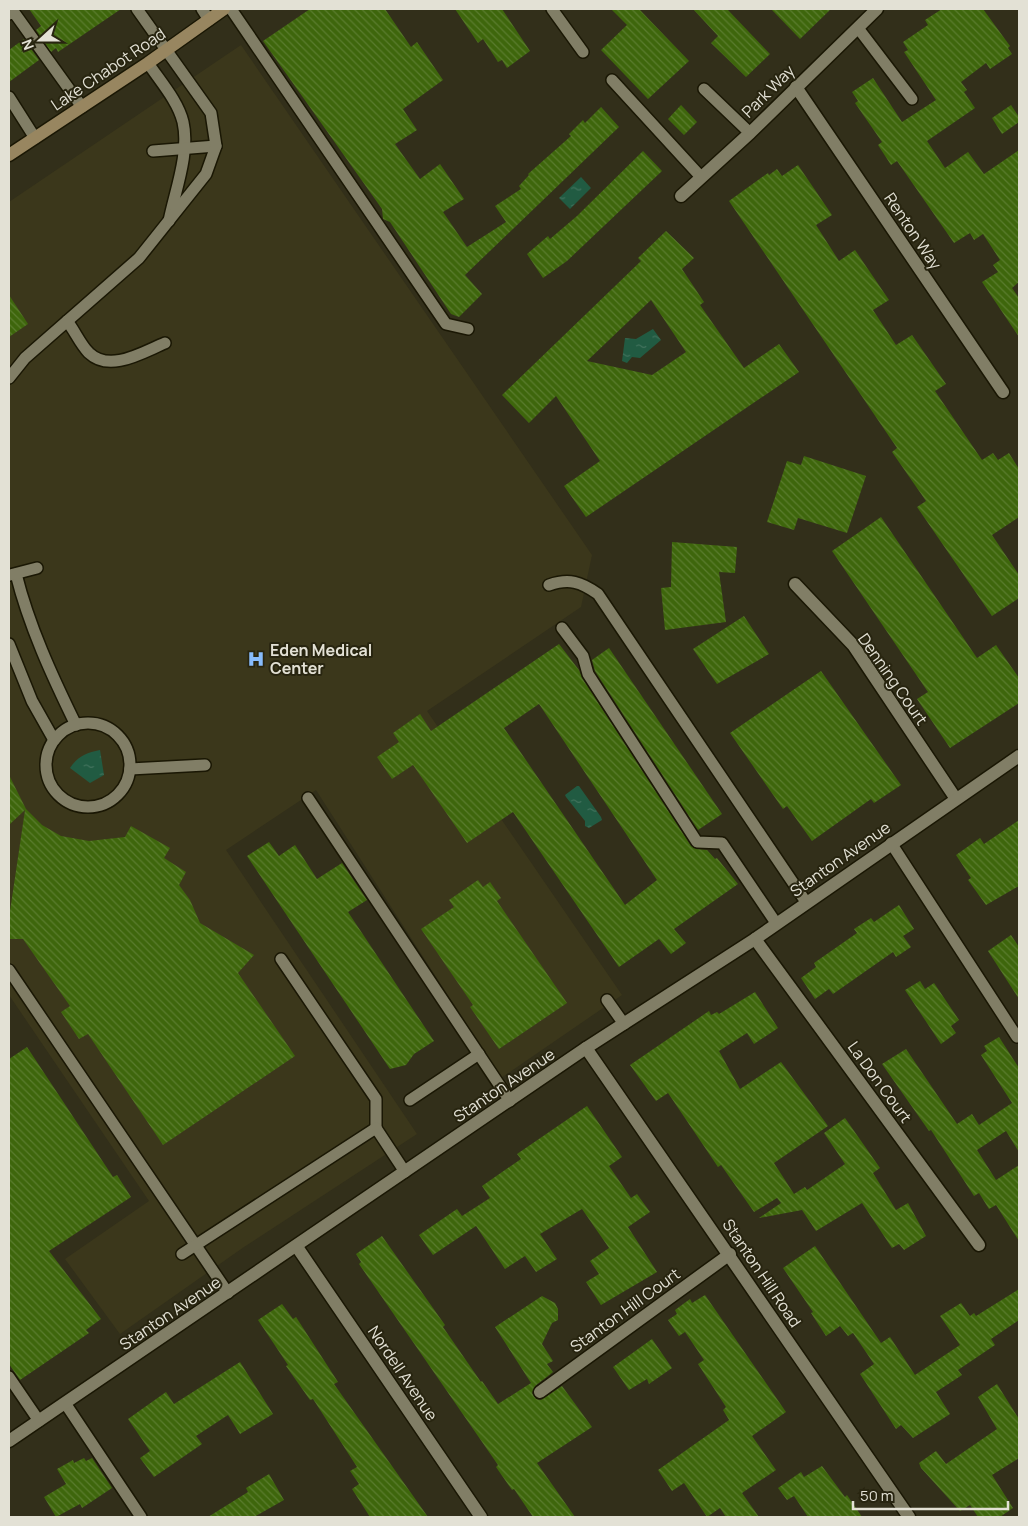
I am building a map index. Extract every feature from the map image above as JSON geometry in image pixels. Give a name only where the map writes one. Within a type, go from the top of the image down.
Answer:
[{"type":"main road","name":"Lake Chabot Road","points":[[9,155],[148,63],[224,9]]},
{"type":"street","name":"Park Way","points":[[681,196],[750,133],[878,9]]},
{"type":"street","name":"Renton Way","points":[[796,88],[1004,392]]},
{"type":"street","name":"Denning Court","points":[[794,584],[853,646],[956,799]]},
{"type":"street","name":"Stanton Avenue","points":[[9,1441],[586,1048],[755,938],[1019,756]]},
{"type":"street","name":"La Don Court","points":[[755,938],[979,1245]]},
{"type":"street","name":"Stanton Hill Road","points":[[586,1048],[730,1254],[909,1517]]},
{"type":"street","name":"Nordell Avenue","points":[[297,1246],[482,1517]]},
{"type":"street","name":"Stanton Hill Court","points":[[540,1392],[730,1254]]},
{"type":"lane","points":[[9,378],[25,358],[139,258],[206,174],[216,146],[211,114],[137,9]]},
{"type":"lane","points":[[202,9],[209,20]]},
{"type":"lane","points":[[231,9],[446,324],[468,329]]},
{"type":"lane","points":[[552,9],[583,52]]},
{"type":"lane","points":[[9,14],[13,11],[82,107]]},
{"type":"lane","points":[[858,28],[912,99]]},
{"type":"lane","points":[[148,63],[170,95],[183,122],[184,147],[169,222]]},
{"type":"lane","points":[[612,80],[701,177]]},
{"type":"lane","points":[[704,89],[750,133]]},
{"type":"lane","points":[[9,97],[35,138]]},
{"type":"lane","points":[[153,151],[184,147],[216,146]]},
{"type":"lane","points":[[67,321],[88,352],[97,360],[115,362],[165,343]]},
{"type":"lane","points":[[37,568],[12,575],[51,674],[76,725]]},
{"type":"lane","points":[[549,584],[562,580],[573,580],[587,586],[598,594],[806,902]]},
{"type":"lane","points":[[562,628],[583,656],[588,674],[698,842],[722,843],[776,923]]},
{"type":"lane","points":[[9,644],[32,701],[54,740]]},
{"type":"lane","points":[[90,723],[103,726],[124,743],[129,755],[130,769],[126,784],[117,797],[104,805],[88,808],[73,805],[59,797],[50,784],[46,769],[48,753],[54,740],[64,730],[76,725],[90,723]]},
{"type":"lane","points":[[130,769],[205,765]]},
{"type":"lane","points":[[308,798],[510,1101]]},
{"type":"lane","points":[[891,843],[1017,1037]]},
{"type":"lane","points":[[281,959],[376,1098],[376,1128],[405,1172]]},
{"type":"lane","points":[[9,970],[228,1293]]},
{"type":"lane","points":[[607,1000],[624,1024]]},
{"type":"lane","points":[[410,1100],[479,1054]]},
{"type":"lane","points":[[182,1254],[376,1128]]},
{"type":"lane","points":[[9,1377],[38,1421]]},
{"type":"lane","points":[[66,1403],[141,1517]]},
{"type":"shaded area","name":"Eden Medical Center","points":[[241,45],[592,555],[581,607],[427,711],[622,995],[501,1078],[316,790],[226,850],[417,1134],[244,1247],[120,1334],[65,1259],[149,1201],[9,995],[9,202]]},
{"type":"water","points":[[581,177],[591,188],[570,209],[559,198]]},
{"type":"water","points":[[653,329],[661,340],[640,358],[632,357],[627,363],[622,361],[625,338],[636,339]]},
{"type":"water","points":[[100,750],[104,775],[90,783],[70,768],[83,756]]},
{"type":"water","points":[[579,786],[602,820],[589,828],[585,826],[585,821],[565,795]]},
{"type":"building","points":[[29,9],[121,9],[58,52],[56,48],[51,52],[36,30],[41,26]]},
{"type":"building","points":[[310,9],[385,9],[411,47],[417,42],[443,80],[403,109],[417,130],[395,144],[420,179],[440,164],[464,199],[443,212],[467,247],[506,222],[495,206],[521,189],[519,186],[528,174],[571,136],[569,134],[583,120],[585,123],[601,107],[619,127],[465,275],[482,294],[459,317],[451,314],[390,222],[383,219],[382,209],[263,41]]},
{"type":"building","points":[[455,9],[502,9],[530,51],[507,68],[502,60],[498,62],[483,39],[478,43]]},
{"type":"building","points":[[611,9],[639,9],[689,61],[648,99],[601,50],[627,25]]},
{"type":"building","points":[[693,9],[727,9],[770,54],[746,77],[711,43],[718,36]]},
{"type":"building","points":[[771,9],[831,9],[800,39]]},
{"type":"building","points":[[942,9],[983,9],[1010,46],[1008,48],[1012,54],[990,69],[986,63],[961,82],[967,90],[964,92],[975,108],[927,141],[945,168],[968,152],[984,174],[1019,150],[1019,282],[1012,288],[1019,298],[1019,337],[982,282],[998,272],[993,265],[1000,260],[983,234],[974,240],[970,233],[954,243],[897,161],[891,165],[878,145],[882,142],[855,103],[858,101],[852,92],[873,78],[902,122],[936,100],[904,52],[908,50],[903,42],[928,25],[925,20]]},
{"type":"building","points":[[24,39],[39,60],[9,82],[9,50]]},
{"type":"building","points":[[681,105],[697,122],[684,135],[668,119]]},
{"type":"building","points":[[1011,105],[1019,117],[1019,122],[1002,134],[992,118]]},
{"type":"building","points":[[643,151],[662,171],[567,261],[543,278],[527,254],[548,236],[550,239],[577,216]]},
{"type":"building","points":[[798,165],[832,215],[816,225],[839,261],[855,250],[889,300],[873,310],[896,345],[912,335],[946,384],[935,391],[982,460],[993,453],[998,460],[1009,453],[1019,469],[1019,517],[992,535],[1019,575],[1019,598],[992,616],[917,507],[926,501],[892,452],[897,448],[729,201],[768,173],[769,175],[777,169],[782,176]]},
{"type":"building","points":[[666,231],[694,258],[682,269],[704,302],[700,305],[744,368],[779,344],[799,372],[586,517],[564,486],[600,461],[556,396],[529,423],[502,395],[641,261],[638,258]],"holes":[[[651,300],[686,352],[652,375],[587,361]]]},
{"type":"building","points":[[9,295],[28,324],[9,337]]},
{"type":"building","points":[[804,456],[866,476],[847,533],[798,518],[794,530],[767,522],[787,461],[801,465]]},
{"type":"building","points":[[881,517],[977,658],[996,645],[1019,678],[1019,703],[950,748],[917,699],[928,692],[832,551]]},
{"type":"building","points":[[672,542],[737,547],[735,573],[719,572],[726,622],[665,630],[661,588],[671,587]]},
{"type":"building","points":[[744,616],[769,654],[717,684],[693,649]]},
{"type":"building","points":[[559,644],[579,670],[582,678],[691,846],[696,849],[707,850],[715,859],[717,858],[738,884],[674,929],[686,943],[671,954],[659,939],[619,967],[513,812],[467,843],[413,765],[392,779],[377,757],[399,742],[393,733],[420,714],[431,731]],"holes":[[[539,704],[657,880],[625,905],[504,728]]]},
{"type":"building","points":[[609,648],[722,814],[698,830],[595,671],[592,660]]},
{"type":"building","points":[[821,671],[901,785],[874,803],[871,799],[812,841],[787,806],[783,809],[730,733]]},
{"type":"building","points":[[9,775],[26,809],[42,825],[61,836],[89,841],[125,837],[131,826],[170,848],[164,858],[186,872],[179,885],[190,900],[200,923],[254,955],[238,973],[295,1056],[163,1145],[88,1034],[79,1039],[61,1012],[70,1006],[23,939],[9,939],[9,918],[25,810],[9,825]]},
{"type":"building","points":[[1019,820],[1019,886],[986,905],[968,880],[971,878],[956,855],[980,838],[984,844]]},
{"type":"building","points":[[269,842],[279,856],[295,845],[317,879],[342,863],[367,900],[348,912],[434,1041],[414,1054],[406,1065],[390,1069],[247,856]]},
{"type":"building","points":[[478,880],[483,887],[490,882],[501,898],[497,901],[567,1003],[499,1049],[470,1007],[473,1005],[421,929],[454,907],[449,900]]},
{"type":"building","points":[[899,905],[914,929],[903,936],[911,947],[896,957],[893,952],[833,994],[829,989],[815,999],[801,978],[816,967],[814,963],[857,933],[854,929],[871,918],[874,922]]},
{"type":"building","points":[[1011,935],[1019,947],[1019,999],[988,951]]},
{"type":"building","points":[[920,981],[925,989],[934,983],[959,1020],[951,1026],[956,1033],[941,1044],[905,990]]},
{"type":"building","points":[[755,992],[778,1028],[754,1044],[747,1033],[719,1051],[740,1089],[781,1062],[828,1126],[774,1163],[794,1194],[805,1187],[807,1190],[845,1164],[824,1133],[845,1118],[880,1168],[873,1173],[896,1210],[908,1203],[926,1236],[904,1250],[899,1244],[892,1248],[862,1203],[816,1231],[802,1210],[759,1218],[781,1203],[777,1198],[754,1212],[721,1165],[718,1167],[668,1093],[656,1101],[630,1065],[709,1011],[711,1015],[717,1012],[719,1014]]},
{"type":"building","points":[[999,1037],[1019,1068],[1019,1152],[1006,1131],[977,1150],[996,1180],[1019,1165],[1019,1241],[996,1205],[989,1209],[979,1193],[974,1196],[931,1130],[929,1131],[882,1064],[906,1049],[957,1124],[972,1114],[979,1125],[1012,1103],[981,1055],[987,1051],[984,1046]]},
{"type":"building","points":[[27,1047],[113,1177],[117,1175],[131,1197],[49,1251],[101,1319],[86,1330],[89,1333],[20,1380],[9,1364],[9,1059]]},
{"type":"building","points":[[587,1106],[622,1157],[609,1166],[631,1198],[637,1194],[650,1212],[628,1227],[657,1272],[601,1305],[586,1282],[599,1274],[590,1261],[609,1248],[582,1209],[540,1234],[557,1259],[536,1272],[525,1256],[505,1269],[476,1226],[433,1255],[419,1235],[457,1209],[462,1216],[490,1198],[482,1186],[521,1159],[517,1154]]},
{"type":"building","points":[[382,1236],[445,1325],[443,1327],[498,1404],[531,1383],[495,1327],[542,1296],[555,1303],[558,1309],[558,1320],[552,1323],[542,1344],[553,1361],[547,1364],[553,1372],[535,1386],[532,1393],[536,1399],[541,1400],[562,1386],[592,1427],[537,1463],[575,1517],[533,1517],[496,1467],[498,1465],[359,1264],[361,1262],[356,1254]]},
{"type":"building","points":[[815,1246],[881,1343],[890,1337],[915,1375],[960,1345],[940,1316],[961,1303],[970,1316],[974,1313],[976,1316],[1019,1289],[1019,1320],[991,1339],[995,1345],[958,1370],[962,1375],[936,1392],[950,1414],[913,1438],[901,1425],[896,1429],[860,1374],[874,1364],[853,1333],[848,1336],[840,1326],[826,1336],[811,1313],[813,1312],[783,1268]]},
{"type":"building","points":[[705,1295],[786,1412],[752,1436],[776,1470],[742,1493],[759,1517],[726,1517],[720,1508],[707,1517],[684,1483],[672,1491],[658,1470],[729,1420],[723,1410],[726,1407],[698,1364],[704,1360],[685,1332],[679,1336],[668,1320],[677,1314],[675,1310],[690,1299],[692,1303]]},
{"type":"building","points":[[282,1304],[293,1319],[296,1317],[338,1382],[334,1384],[428,1517],[370,1517],[352,1489],[359,1484],[350,1471],[357,1467],[313,1399],[310,1400],[286,1366],[288,1365],[258,1320]]},
{"type":"building","points":[[652,1339],[672,1368],[649,1384],[647,1379],[629,1390],[613,1367]]},
{"type":"building","points":[[240,1362],[273,1414],[240,1434],[228,1415],[196,1436],[202,1444],[154,1477],[140,1458],[150,1451],[128,1419],[166,1392],[174,1404]]},
{"type":"building","points":[[997,1384],[1019,1419],[1019,1458],[992,1475],[1013,1508],[1000,1517],[978,1517],[970,1505],[960,1511],[921,1468],[919,1463],[936,1451],[946,1464],[997,1429],[978,1397]]},
{"type":"building","points":[[84,1458],[86,1461],[92,1458],[112,1488],[82,1508],[80,1504],[56,1517],[44,1497],[66,1484],[57,1469],[73,1460],[74,1463]]},
{"type":"building","points":[[822,1466],[845,1497],[847,1495],[862,1517],[808,1517],[794,1496],[787,1500],[778,1488],[801,1472],[804,1477]]},
{"type":"building","points":[[269,1474],[284,1500],[254,1517],[208,1517],[248,1492],[246,1488]]},
{"type":"place","name":"Eden Medical Center","points":[[256,659]]}]
